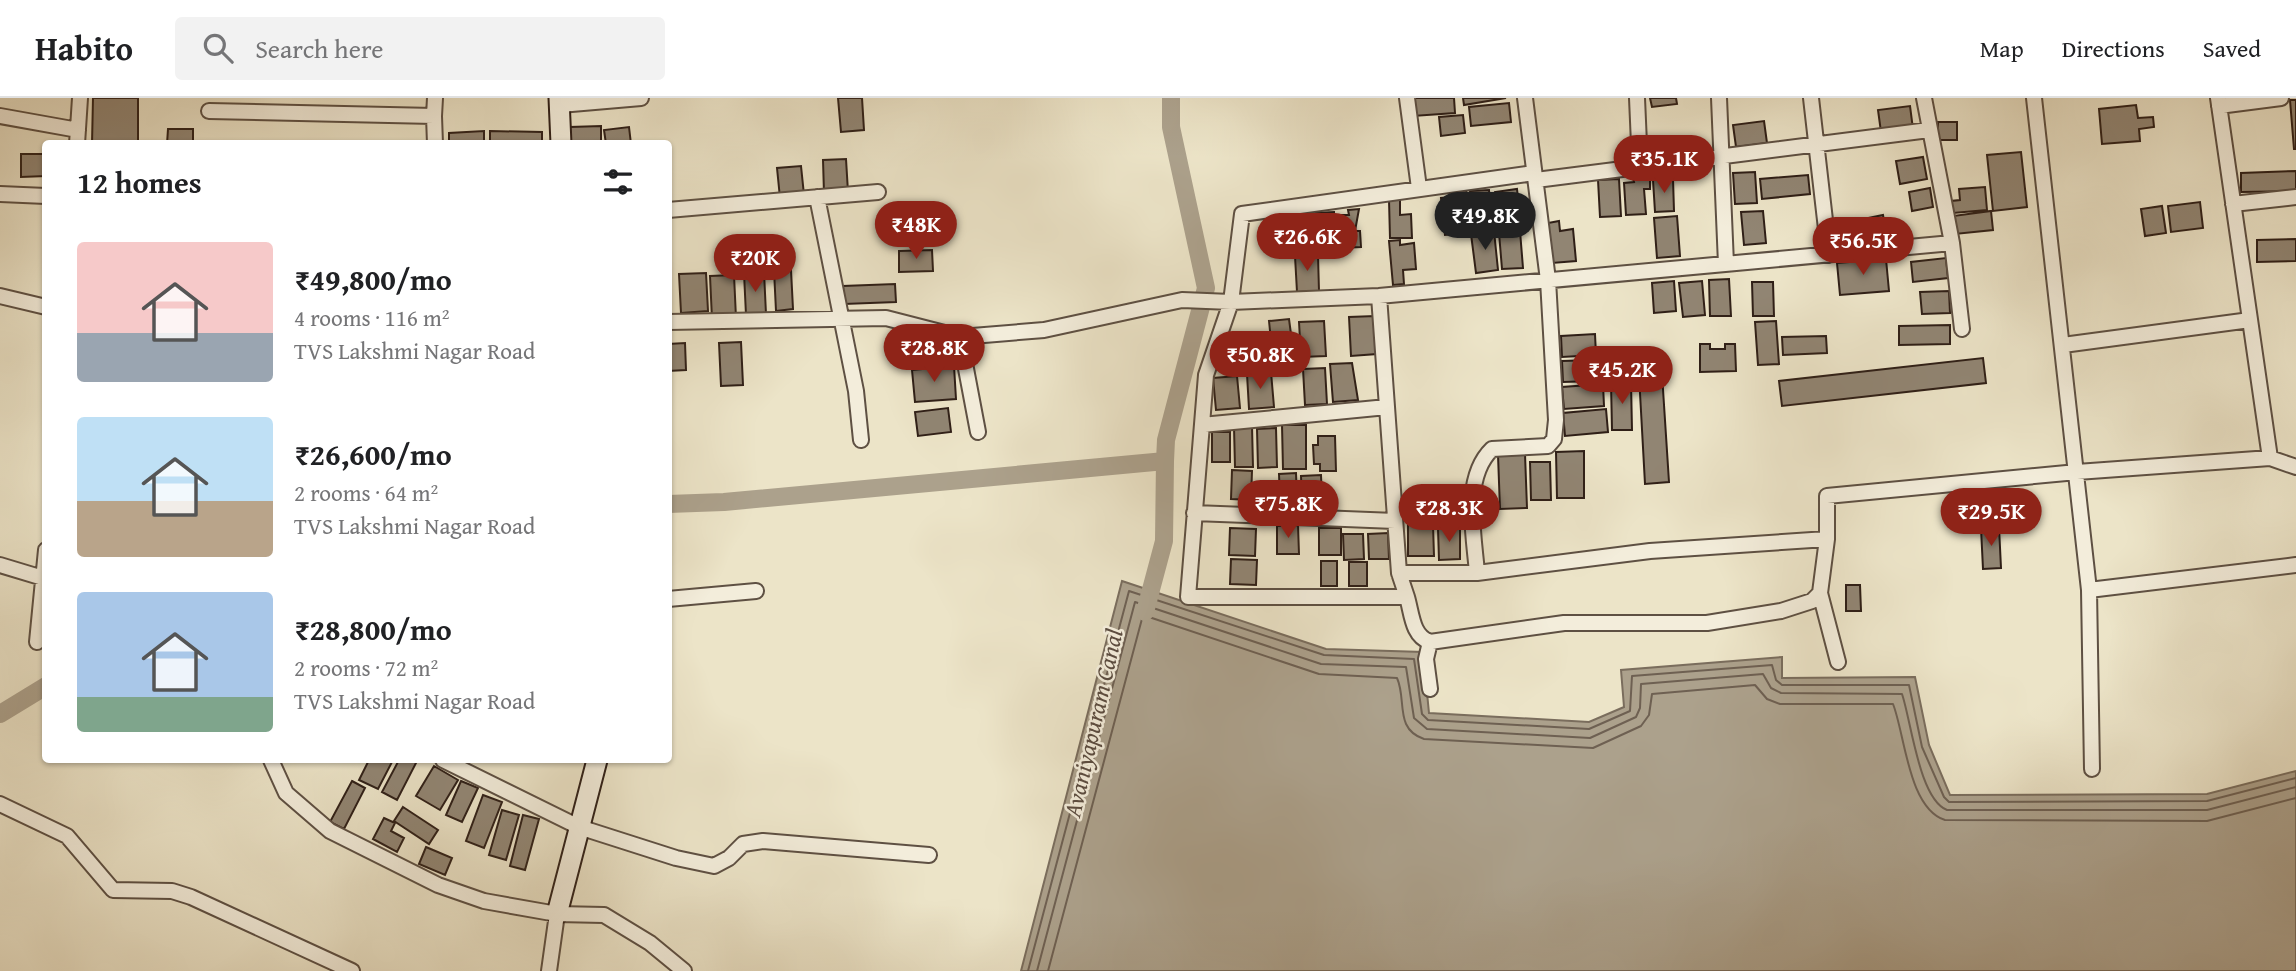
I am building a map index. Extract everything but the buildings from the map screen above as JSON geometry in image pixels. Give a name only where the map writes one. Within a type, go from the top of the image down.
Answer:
[{"type":"street","points":[[0,116],[77,137],[80,98]]},
{"type":"street","points":[[435,98],[435,140]]},
{"type":"street","points":[[561,140],[560,102],[641,98]]},
{"type":"street","points":[[1407,98],[1419,188]]},
{"type":"street","points":[[1478,573],[1472,521],[1482,458],[1492,449],[1548,446],[1554,439],[1548,280],[1525,98]]},
{"type":"street","points":[[1637,98],[1640,167]]},
{"type":"street","points":[[1719,98],[1726,264]]},
{"type":"street","points":[[1811,98],[1829,255]]},
{"type":"street","points":[[1924,98],[1952,243],[1962,329]]},
{"type":"street","points":[[2034,98],[2089,590],[2092,769]]},
{"type":"street","points":[[2270,458],[2219,102],[2281,98]]},
{"type":"street","points":[[209,111],[434,116]]},
{"type":"street","points":[[1407,597],[1188,597],[1206,375],[1231,303],[1242,214],[1419,188],[1720,158],[1929,130]]},
{"type":"street","points":[[672,210],[878,192]]},
{"type":"street","points":[[0,194],[42,197]]},
{"type":"street","points":[[817,197],[856,391],[861,440]]},
{"type":"street","points":[[2234,204],[2296,197]]},
{"type":"street","points":[[672,322],[886,318],[960,337],[1044,330],[1182,300],[1231,303],[1379,296],[1952,243]]},
{"type":"street","points":[[0,296],[42,306]]},
{"type":"street","points":[[1379,296],[1399,573],[1416,633],[1421,639],[1430,642],[1564,623],[1707,623],[1781,611],[1812,601],[1819,593]]},
{"type":"street","points":[[2063,345],[2250,320]]},
{"type":"street","points":[[960,337],[978,432]]},
{"type":"street","points":[[1202,425],[1387,407]]},
{"type":"street","points":[[1838,662],[1819,593],[1827,539],[1827,496],[2077,472],[2270,458],[2296,467]]},
{"type":"street","points":[[1194,513],[1395,521]]},
{"type":"street","points":[[1399,573],[1478,573],[1650,551],[1827,539]]},
{"type":"street","points":[[0,565],[42,563]]},
{"type":"street","points":[[2089,590],[2296,565]]},
{"type":"street","points":[[672,599],[756,592]]},
{"type":"street","points":[[37,642],[42,593]]},
{"type":"street","points":[[1430,642],[1426,659],[1430,689]]},
{"type":"street","points":[[272,763],[285,793],[330,831],[438,885],[484,901],[557,914],[604,915],[650,943],[684,971]]},
{"type":"street","points":[[449,763],[579,827],[641,849],[713,866],[729,858],[743,844],[763,841],[929,855]]},
{"type":"street","points":[[549,971],[557,914],[596,763]]},
{"type":"street","points":[[0,804],[67,836],[113,890],[172,891],[191,897],[352,971]]},
{"type":"water","points":[[1122,581],[1326,649],[1423,652],[1429,713],[1589,722],[1624,707],[1621,670],[1782,657],[1782,678],[1915,677],[1929,745],[1950,795],[2207,794],[2296,771],[2296,971],[1021,971]]},
{"type":"waterway","name":"Avaniyapuram Canal","points":[[672,504],[724,502],[1165,461],[1166,440],[1206,288],[1171,127],[1171,98]]},
{"type":"waterway","name":"Avaniyapuram Canal","points":[[1145,612],[1164,541],[1165,461]]},
{"type":"waterway","name":"Avaniyapuram Canal","points":[[0,714],[42,688]]}]
